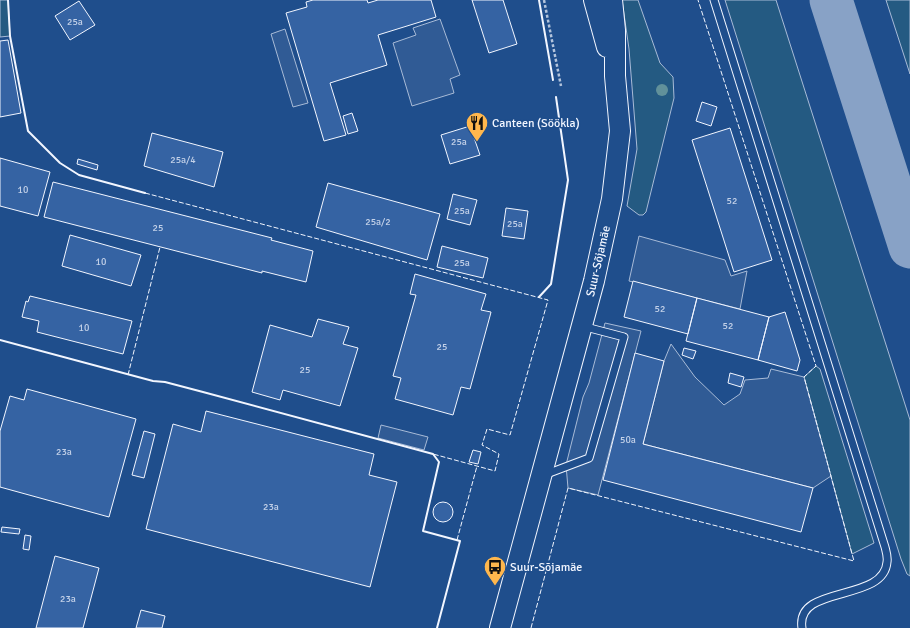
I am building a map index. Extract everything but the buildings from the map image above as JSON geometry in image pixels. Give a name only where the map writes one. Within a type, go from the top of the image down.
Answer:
[{"type":"main road","name":"Suur-Sõjamäe","points":[[594,0],[615,76]]},
{"type":"main road","name":"Suur-Sõjamäe","points":[[500,628],[594,281],[612,199],[620,131],[615,76],[612,0]]},
{"type":"lane","points":[[714,0],[885,547],[887,563],[883,574],[876,581],[864,587],[814,602],[806,612],[801,624],[802,628]]},
{"type":"lane","points":[[542,475],[589,458],[624,337],[582,326]]},
{"type":"path","points":[[544,0],[561,86]]},
{"type":"shaded area","points":[[0,0],[8,0],[10,36],[0,37]]},
{"type":"shaded area","points":[[622,0],[638,0],[660,63],[673,77],[674,98],[646,212],[643,215],[639,215],[627,206],[637,149],[629,49]]},
{"type":"shaded area","points":[[725,0],[776,0],[910,420],[910,576],[907,574],[901,559]]},
{"type":"shaded area","points":[[886,0],[910,0],[910,74]]},
{"type":"shaded area","points":[[440,19],[460,75],[450,79],[454,93],[412,106],[393,43],[416,35],[413,28]]},
{"type":"shaded area","points":[[285,29],[308,103],[293,107],[271,34]]},
{"type":"shaded area","points":[[639,236],[725,260],[731,276],[747,271],[740,309],[629,281]]},
{"type":"shaded area","points":[[605,323],[641,331],[598,495],[568,488],[566,465],[583,397],[589,383]]},
{"type":"shaded area","points":[[671,344],[695,377],[724,405],[740,394],[745,380],[768,378],[771,369],[804,377],[831,476],[813,488],[643,444],[664,361]]},
{"type":"shaded area","points":[[816,366],[820,369],[874,543],[852,554],[804,377]]},
{"type":"shaded area","points":[[381,425],[428,437],[424,450],[378,438]]},
{"type":"taxiway","points":[[831,0],[910,247]]},
{"type":"fence","points":[[531,628],[568,488],[854,561],[804,377],[816,366],[698,0]]},
{"type":"fence","points":[[145,193],[548,300],[510,435],[487,429],[482,445],[499,454],[495,471],[433,454]]},
{"type":"fence","points":[[128,375],[160,247]]},
{"type":"fence","points":[[457,540],[477,466]]},
{"type":"wall","points":[[8,0],[10,36],[28,131],[60,163],[79,175],[145,193]]},
{"type":"wall","points":[[539,0],[553,80]]},
{"type":"wall","points":[[539,297],[551,284],[568,180],[556,97]]},
{"type":"wall","points":[[0,340],[153,381],[165,382],[203,392],[433,454],[439,462],[423,531],[460,541],[437,628]]},
{"type":"place","name":"Canteen (Söökla)","points":[[477,142]]},
{"type":"place","name":"Suur-Sõjamäe","points":[[495,586]]}]
